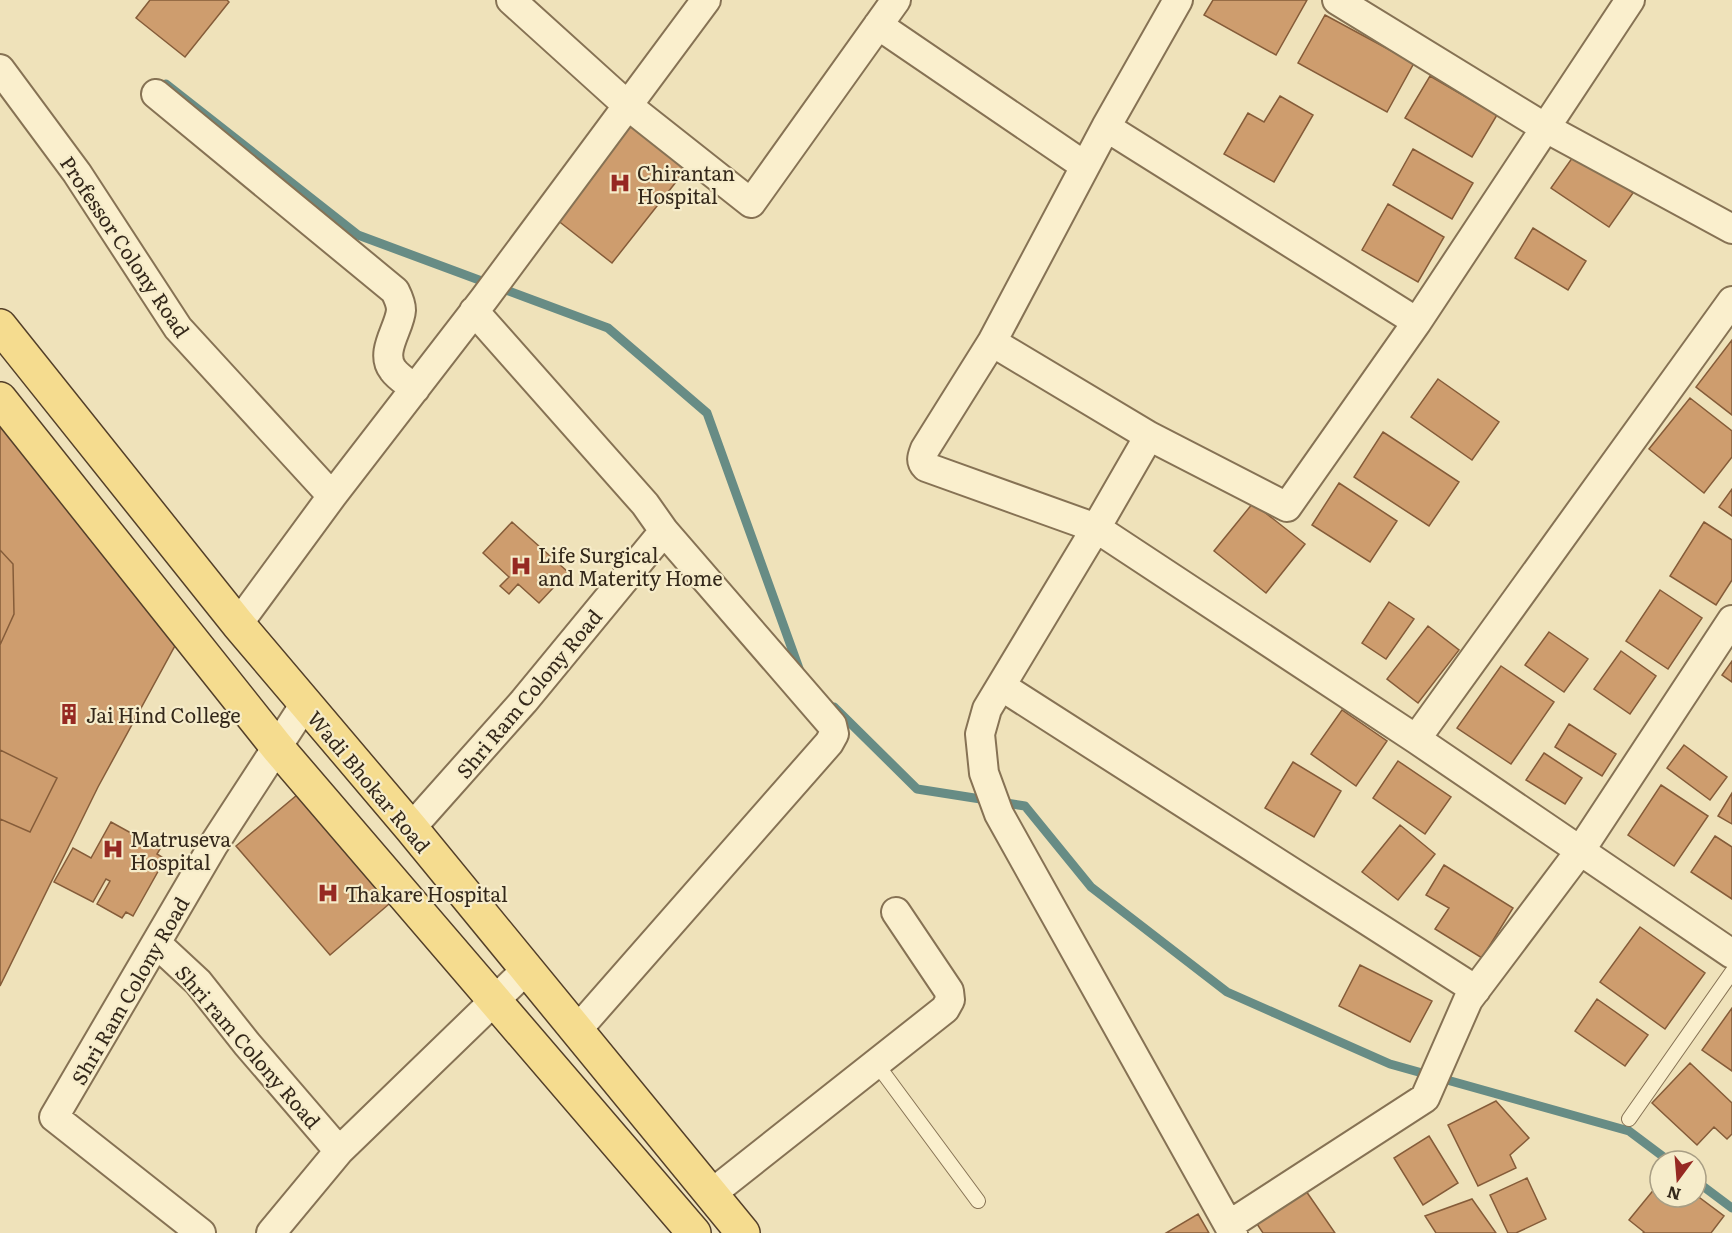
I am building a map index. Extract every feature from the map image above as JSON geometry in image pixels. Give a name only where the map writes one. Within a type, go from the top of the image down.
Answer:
[{"type":"main road","name":"Wadi Bhokar Road","points":[[0,326],[238,624],[527,969],[711,1194],[736,1230]]},
{"type":"main road","points":[[0,399],[277,747],[694,1233]]},
{"type":"street","points":[[511,0],[627,105],[751,203],[896,0]]},
{"type":"street","points":[[238,624],[706,0]]},
{"type":"street","points":[[1178,0],[1084,166],[992,342],[925,449],[922,463],[926,467],[1096,528],[1416,739],[1732,954]]},
{"type":"street","points":[[1336,0],[1544,127],[1732,229]]},
{"type":"street","points":[[992,342],[1149,436],[1287,507],[1417,322],[1630,0]]},
{"type":"street","points":[[878,25],[1084,166]]},
{"type":"street","name":"Professor Colony Road","points":[[0,69],[77,173],[178,328],[332,496]]},
{"type":"street","points":[[156,94],[395,291],[401,311],[390,346],[389,360],[392,369],[415,389]]},
{"type":"street","points":[[1106,127],[1417,322]]},
{"type":"street","points":[[1416,739],[1732,301]]},
{"type":"street","points":[[479,305],[645,504],[664,531],[832,725],[834,734],[821,752],[577,1030]]},
{"type":"street","points":[[1149,436],[987,709],[980,734],[984,773],[999,814],[1231,1229],[1425,1098],[1468,1000],[1580,851],[1732,620]]},
{"type":"street","name":"Shri Ram Colony Road","points":[[411,828],[524,701],[664,531]]},
{"type":"street","points":[[1000,686],[1476,990]]},
{"type":"street","name":"Shri Ram Colony Road","points":[[201,1233],[54,1117],[214,844],[305,704]]},
{"type":"street","points":[[711,1194],[945,1008],[950,1000],[949,991],[896,912]]},
{"type":"street","name":"Shri ram Colony Road","points":[[156,943],[198,982],[247,1044],[339,1152]]},
{"type":"street","points":[[271,1233],[339,1152],[527,969]]},
{"type":"lane","points":[[1629,1119],[1732,972]]},
{"type":"lane","points":[[876,1063],[978,1201]]},
{"type":"building","points":[[150,0],[227,0],[229,2],[185,57],[136,18]]},
{"type":"building","points":[[1213,0],[1307,0],[1276,55],[1204,15]]},
{"type":"building","points":[[1325,15],[1414,63],[1387,112],[1298,63]]},
{"type":"building","points":[[1430,76],[1497,115],[1472,157],[1405,118]]},
{"type":"building","points":[[1280,96],[1313,115],[1274,182],[1224,154],[1248,113],[1264,122]]},
{"type":"building","points":[[628,121],[687,168],[612,263],[552,216]]},
{"type":"building","points":[[1413,149],[1473,183],[1452,219],[1393,185]]},
{"type":"building","points":[[1575,154],[1633,193],[1609,227],[1551,188]]},
{"type":"building","points":[[1388,204],[1444,237],[1418,282],[1362,250]]},
{"type":"building","points":[[1533,228],[1586,261],[1568,290],[1515,258]]},
{"type":"building","points":[[1732,340],[1732,415],[1696,387]]},
{"type":"building","points":[[1438,379],[1499,422],[1472,460],[1411,417]]},
{"type":"building","points":[[1690,398],[1732,431],[1732,457],[1704,493],[1649,449]]},
{"type":"building","name":"Jai Hind College","points":[[0,418],[177,642],[98,787],[0,986]]},
{"type":"building","points":[[1383,432],[1459,482],[1429,526],[1354,477]]},
{"type":"building","points":[[1339,483],[1397,521],[1370,562],[1312,525]]},
{"type":"building","points":[[1732,489],[1732,516],[1719,507]]},
{"type":"building","points":[[1253,503],[1305,544],[1266,593],[1214,551]]},
{"type":"building","points":[[512,522],[568,572],[539,603],[518,584],[509,594],[500,586],[509,577],[483,553]]},
{"type":"building","points":[[1704,522],[1732,540],[1732,580],[1716,605],[1670,576]]},
{"type":"building","points":[[0,550],[13,564],[14,614],[0,645]]},
{"type":"building","points":[[1660,590],[1702,618],[1668,669],[1626,641]]},
{"type":"building","points":[[1389,602],[1414,619],[1386,659],[1362,643]]},
{"type":"building","points":[[1428,626],[1459,650],[1418,703],[1387,679]]},
{"type":"building","points":[[1549,632],[1588,659],[1564,692],[1525,665]]},
{"type":"building","points":[[1621,651],[1656,676],[1630,714],[1594,689]]},
{"type":"building","points":[[1732,661],[1732,682],[1722,675]]},
{"type":"building","points":[[1501,666],[1554,702],[1511,764],[1457,728]]},
{"type":"building","points":[[1342,710],[1387,741],[1356,786],[1311,754]]},
{"type":"building","points":[[1569,724],[1616,754],[1602,776],[1555,747]]},
{"type":"building","points":[[1684,745],[1727,777],[1710,800],[1667,768]]},
{"type":"building","points":[[0,750],[57,778],[30,832],[0,819]]},
{"type":"building","points":[[1544,753],[1582,778],[1565,804],[1526,780]]},
{"type":"building","points":[[1398,761],[1451,797],[1425,834],[1373,798]]},
{"type":"building","points":[[1293,762],[1341,791],[1314,837],[1265,808]]},
{"type":"building","points":[[1661,785],[1708,816],[1674,866],[1628,835]]},
{"type":"building","points":[[303,790],[396,898],[330,955],[236,846]]},
{"type":"building","points":[[1732,793],[1732,824],[1718,816]]},
{"type":"building","points":[[111,822],[160,849],[157,854],[165,859],[133,916],[126,912],[122,918],[97,904],[110,881],[106,879],[93,902],[54,882],[73,848],[91,858]]},
{"type":"building","points":[[1400,825],[1435,854],[1398,900],[1362,872]]},
{"type":"building","points":[[1715,836],[1732,847],[1732,899],[1691,872]]},
{"type":"building","points":[[1444,865],[1513,908],[1482,958],[1435,929],[1449,908],[1426,895]]},
{"type":"building","points":[[1640,927],[1705,973],[1665,1029],[1600,982]]},
{"type":"building","points":[[1360,965],[1432,1001],[1410,1042],[1339,1006]]},
{"type":"building","points":[[1597,999],[1648,1035],[1625,1066],[1575,1031]]},
{"type":"building","points":[[1732,1008],[1732,1071],[1702,1050]]},
{"type":"building","points":[[1690,1063],[1732,1103],[1732,1134],[1727,1139],[1714,1127],[1697,1145],[1652,1103]]},
{"type":"building","points":[[1496,1101],[1529,1138],[1510,1155],[1516,1168],[1478,1186],[1448,1125]]},
{"type":"building","points":[[1429,1136],[1458,1183],[1423,1205],[1394,1158]]},
{"type":"building","points":[[1527,1178],[1546,1219],[1516,1233],[1508,1233],[1490,1195]]},
{"type":"building","points":[[1306,1191],[1335,1233],[1263,1233],[1257,1224]]},
{"type":"building","points":[[1648,1197],[1648,1209],[1708,1209],[1708,1204],[1724,1216],[1711,1233],[1643,1233],[1629,1220]]},
{"type":"building","points":[[1472,1199],[1496,1233],[1436,1233],[1425,1216]]},
{"type":"building","points":[[1198,1214],[1209,1233],[1166,1233]]},
{"type":"waterway","points":[[166,84],[358,235],[608,328],[707,413],[801,674]]},
{"type":"waterway","points":[[834,707],[917,789],[1025,806],[1091,887],[1227,992],[1390,1064],[1629,1131],[1653,1149]]},
{"type":"waterway","points":[[1708,1190],[1732,1208]]},
{"type":"place","name":"Chirantan Hospital","points":[[620,183]]},
{"type":"place","name":"Life Surgical and Materity Home","points":[[521,566]]},
{"type":"place","name":"Jai Hind College","points":[[69,714]]},
{"type":"place","name":"Matruseva Hospital","points":[[113,849]]},
{"type":"place","name":"Thakare Hospital","points":[[328,893]]}]
